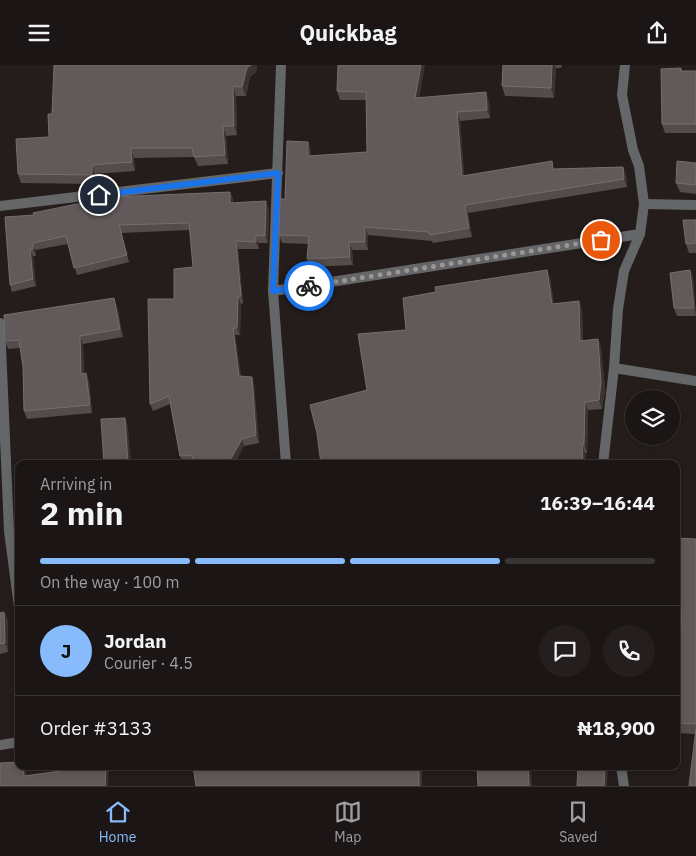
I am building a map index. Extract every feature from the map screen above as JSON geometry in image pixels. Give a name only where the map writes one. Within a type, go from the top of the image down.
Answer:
[{"type":"street","points":[[281,65],[273,291],[286,460]]},
{"type":"street","points":[[603,460],[614,368],[618,309],[624,271],[640,234],[644,204],[639,166],[633,150],[622,95],[625,65]]},
{"type":"street","points":[[0,206],[278,173]]},
{"type":"street","points":[[644,204],[696,205]]},
{"type":"street","points":[[273,291],[640,234]]},
{"type":"street","points":[[0,323],[9,531],[15,577]]},
{"type":"street","points":[[614,368],[696,381]]},
{"type":"street","points":[[0,745],[15,743]]},
{"type":"street","points":[[622,770],[624,786]]},
{"type":"building","points":[[54,65],[251,65],[247,68],[242,87],[233,86],[234,126],[223,126],[225,155],[194,157],[192,148],[131,148],[132,162],[92,165],[92,175],[18,174],[16,139],[49,137],[48,114],[52,114]]},
{"type":"building","points":[[338,65],[421,65],[415,98],[486,92],[487,110],[457,112],[462,176],[552,161],[553,169],[623,167],[624,179],[465,205],[469,228],[430,235],[429,232],[365,227],[365,242],[349,242],[350,257],[307,259],[309,236],[279,235],[280,199],[285,199],[287,141],[308,142],[308,156],[367,152],[366,92],[337,91]]},
{"type":"building","points":[[503,65],[552,65],[551,88],[502,86]]},
{"type":"building","points":[[681,68],[681,71],[696,71],[696,124],[662,124],[661,69]]},
{"type":"building","points":[[677,161],[696,163],[696,185],[676,183]]},
{"type":"building","points":[[230,192],[230,203],[266,201],[265,236],[256,235],[256,242],[236,241],[241,296],[238,296],[237,328],[233,328],[239,376],[252,377],[256,435],[242,439],[230,460],[193,460],[192,455],[180,456],[169,396],[150,404],[148,299],[174,299],[174,269],[193,267],[189,223],[119,225],[127,255],[74,268],[66,236],[33,243],[33,249],[30,249],[33,279],[10,285],[5,217],[34,215],[33,213],[111,197]]},
{"type":"building","points":[[683,220],[696,220],[696,243],[686,244]]},
{"type":"building","points":[[547,270],[552,304],[579,301],[580,341],[598,339],[601,382],[599,400],[585,402],[583,460],[320,460],[317,433],[310,405],[367,390],[358,334],[406,330],[403,298],[436,292],[435,287]]},
{"type":"building","points":[[690,270],[694,308],[674,308],[670,273]]},
{"type":"building","points":[[114,298],[120,329],[80,336],[81,374],[86,373],[90,405],[24,411],[23,367],[19,340],[5,341],[4,315]]},
{"type":"building","points":[[125,418],[128,460],[104,460],[101,419]]},
{"type":"building","points":[[680,538],[696,539],[696,724],[680,723],[680,628],[682,628]]},
{"type":"building","points":[[4,612],[5,643],[0,644],[0,613]]},
{"type":"building","points":[[696,729],[696,786],[689,786]]},
{"type":"building","points":[[15,762],[15,770],[23,770],[24,776],[60,770],[106,770],[105,786],[0,786],[0,763]]},
{"type":"building","points":[[194,770],[419,770],[419,786],[196,786]]},
{"type":"building","points":[[477,770],[528,770],[529,786],[478,786]]},
{"type":"building","points":[[578,770],[605,770],[604,786],[577,786]]},
{"type":"way so far","points":[[309,286],[601,240]]},
{"type":"route","points":[[99,195],[278,173],[273,291],[309,286]]}]
